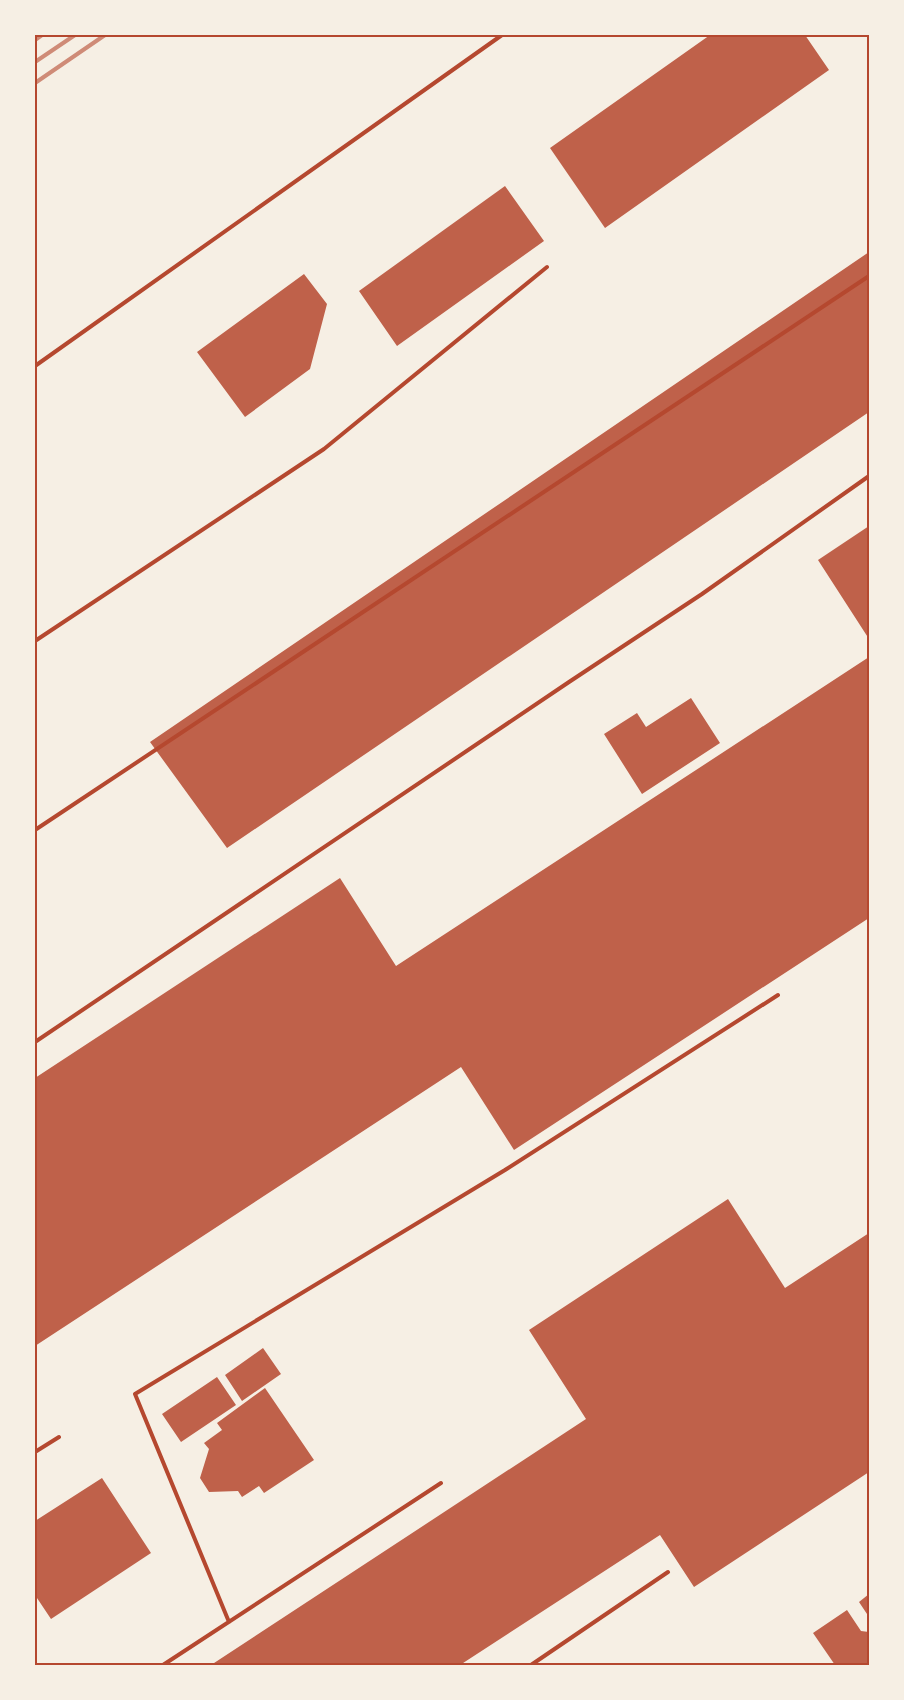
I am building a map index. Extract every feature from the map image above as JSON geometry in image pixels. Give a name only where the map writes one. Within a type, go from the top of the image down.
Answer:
[{"type":"lane","points":[[35,366],[502,35]]},
{"type":"lane","points":[[35,641],[324,449],[547,267]]},
{"type":"lane","points":[[35,830],[869,276]]},
{"type":"lane","points":[[35,1042],[702,594],[869,476]]},
{"type":"lane","points":[[229,1622],[135,1394],[505,1170],[778,995]]},
{"type":"lane","points":[[35,1452],[59,1437]]},
{"type":"lane","points":[[163,1665],[441,1483]]},
{"type":"lane","points":[[531,1665],[668,1572]]},
{"type":"building","points":[[710,35],[805,35],[829,70],[605,228],[550,148]]},
{"type":"building","points":[[505,186],[544,241],[397,346],[359,291]]},
{"type":"building","points":[[869,252],[869,412],[227,848],[150,742]]},
{"type":"building","points":[[304,274],[327,304],[310,369],[245,417],[197,352]]},
{"type":"building","points":[[869,526],[869,639],[818,560]]},
{"type":"building","points":[[869,657],[869,918],[514,1150],[461,1067],[35,1346],[35,1078],[340,878],[396,966]]},
{"type":"building","points":[[691,698],[720,743],[642,794],[604,734],[637,713],[646,727]]},
{"type":"building","points":[[728,1199],[785,1288],[869,1233],[869,1472],[694,1587],[660,1535],[460,1665],[211,1665],[586,1419],[529,1330]]},
{"type":"building","points":[[263,1348],[281,1374],[242,1401],[225,1375]]},
{"type":"building","points":[[217,1377],[236,1405],[181,1442],[162,1414]]},
{"type":"building","points":[[265,1388],[314,1460],[264,1493],[259,1486],[242,1497],[238,1491],[209,1492],[200,1478],[209,1449],[204,1443],[222,1430],[217,1423]]},
{"type":"building","points":[[102,1478],[151,1553],[51,1619],[35,1595],[35,1521]]},
{"type":"building","points":[[869,1594],[869,1617],[859,1602]]},
{"type":"building","points":[[847,1610],[861,1631],[869,1632],[869,1665],[835,1665],[813,1633]]},
{"type":"railway","points":[[35,40],[42,35]]},
{"type":"railway","points":[[35,62],[75,35]]},
{"type":"railway","points":[[35,83],[105,35]]}]
